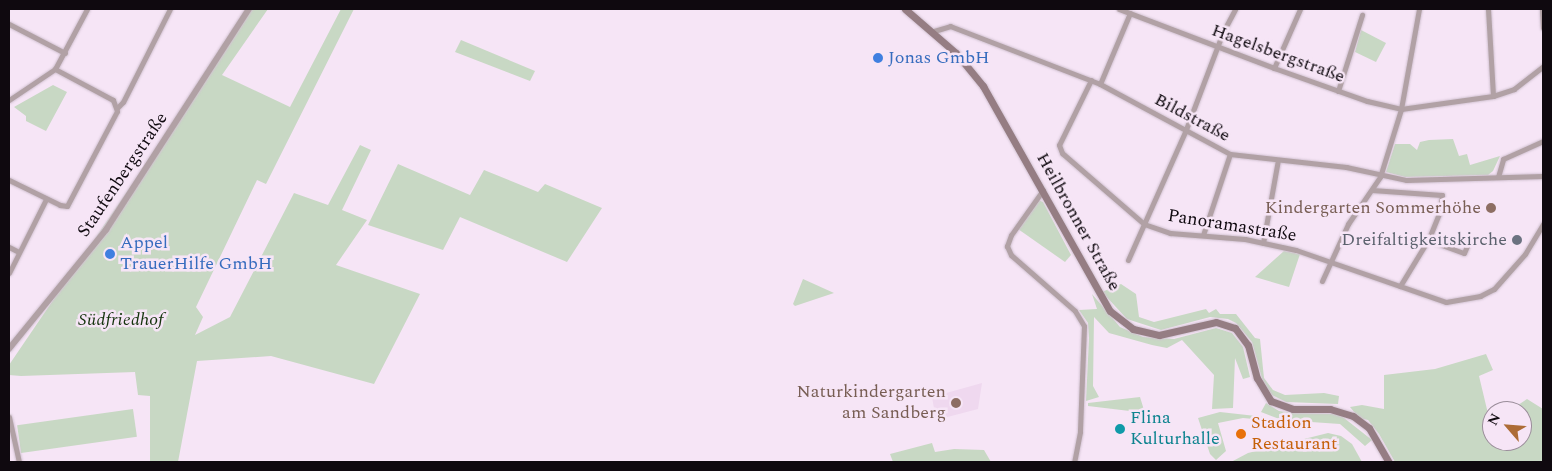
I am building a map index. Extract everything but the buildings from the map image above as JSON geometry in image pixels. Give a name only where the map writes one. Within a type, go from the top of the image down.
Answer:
[{"type":"main road","name":"Heilbronner Straße","points":[[905,9],[934,31],[983,86],[1043,189],[1099,296],[1122,321],[1133,329],[1159,335],[1216,322],[1234,328],[1248,345],[1257,378],[1271,401],[1293,409],[1330,408],[1346,412],[1369,428],[1390,462]]},
{"type":"street","points":[[9,100],[55,70],[87,9]]},
{"type":"street","points":[[9,180],[63,206],[69,204],[117,108],[123,102],[170,9]]},
{"type":"street","name":"Staufenbergstraße","points":[[9,349],[106,230],[249,9]]},
{"type":"street","name":"Hagelsbergstraße","points":[[1119,9],[1216,47],[1338,91],[1401,109]]},
{"type":"street","points":[[1128,260],[1185,132],[1216,47],[1235,9]]},
{"type":"street","points":[[1274,68],[1300,9]]},
{"type":"street","points":[[1322,281],[1330,260],[1380,177],[1401,109],[1419,9]]},
{"type":"street","points":[[1488,9],[1493,96]]},
{"type":"street","points":[[1542,9],[1543,28]]},
{"type":"street","points":[[1100,84],[1130,13]]},
{"type":"street","points":[[1338,91],[1362,15]]},
{"type":"street","points":[[9,24],[65,53]]},
{"type":"street","name":"Bildstraße","points":[[934,31],[945,26],[956,28],[1091,80],[1185,132],[1230,154],[1346,167],[1380,177],[1406,180],[1543,176]]},
{"type":"street","points":[[1401,109],[1493,96],[1514,88],[1543,66]]},
{"type":"street","points":[[55,70],[113,100],[117,108]]},
{"type":"street","points":[[1091,80],[1060,145],[1062,153],[1144,224]]},
{"type":"street","points":[[1498,177],[1503,159],[1543,141]]},
{"type":"street","points":[[1203,235],[1230,154]]},
{"type":"street","points":[[1263,243],[1278,160]]},
{"type":"street","points":[[1043,189],[1011,235],[1007,246],[1011,255],[1074,311],[1084,326],[1078,446],[1074,462]]},
{"type":"street","points":[[1372,190],[1442,195],[1440,211],[1428,240],[1400,286]]},
{"type":"street","points":[[9,273],[46,199]]},
{"type":"street","name":"Panoramastraße","points":[[1144,224],[1170,233],[1203,235],[1263,243],[1330,260],[1446,302],[1480,296],[1504,278],[1525,254],[1543,224]]},
{"type":"street","points":[[1428,240],[1464,253],[1470,239]]},
{"type":"street","points":[[9,246],[19,252]]},
{"type":"street","points":[[9,417],[19,462]]},
{"type":"shaded area","name":"Naturkindergarten am Sandberg","points":[[982,383],[978,409],[936,420],[932,397]]},
{"type":"green space","name":"Südfriedhof","points":[[251,9],[268,9],[222,75],[290,107],[341,9],[354,9],[266,184],[257,180],[196,307],[203,317],[195,335],[230,317],[294,193],[328,205],[360,145],[371,150],[342,210],[367,220],[336,265],[420,294],[374,384],[271,356],[197,361],[178,462],[150,462],[150,396],[138,395],[135,372],[21,376],[9,375],[9,365]]},
{"type":"green space","points":[[1361,30],[1386,43],[1376,62],[1355,52]]},
{"type":"green space","points":[[461,40],[535,71],[530,81],[455,52]]},
{"type":"green space","points":[[53,85],[67,92],[46,131],[26,121],[26,116],[14,107]]},
{"type":"green space","points":[[1453,139],[1459,156],[1467,154],[1470,165],[1500,156],[1493,171],[1488,175],[1405,177],[1386,172],[1395,144],[1410,144],[1417,150],[1420,142]]},
{"type":"green space","points":[[398,164],[470,195],[484,170],[538,192],[545,184],[602,208],[567,262],[460,217],[443,250],[368,225]]},
{"type":"green space","points":[[1038,200],[1043,202],[1071,255],[1065,262],[1018,229]]},
{"type":"green space","points":[[1284,251],[1300,254],[1289,287],[1255,277]]},
{"type":"green space","points":[[803,279],[834,293],[795,306],[793,304]]},
{"type":"green space","points":[[1121,284],[1136,294],[1139,317],[1154,322],[1206,309],[1209,313],[1216,309],[1220,314],[1236,314],[1255,338],[1260,339],[1264,378],[1273,390],[1285,395],[1324,393],[1339,396],[1338,404],[1286,402],[1272,395],[1263,382],[1252,342],[1236,323],[1228,319],[1210,317],[1161,330],[1127,319],[1102,292]]},
{"type":"green space","points":[[1092,294],[1120,327],[1143,337],[1174,339],[1216,328],[1232,333],[1243,347],[1250,377],[1243,379],[1235,358],[1233,408],[1212,409],[1214,375],[1182,340],[1167,348],[1152,345],[1109,333],[1094,317],[1093,386],[1099,397],[1086,401],[1088,323],[1079,310],[1097,309]]},
{"type":"green space","points":[[1486,354],[1493,370],[1479,376],[1485,401],[1482,401],[1482,451],[1532,451],[1532,402],[1543,409],[1543,462],[1395,462],[1379,434],[1368,420],[1359,418],[1350,407],[1362,405],[1384,409],[1384,375],[1435,369]]},
{"type":"green space","points":[[1140,397],[1148,423],[1145,424],[1138,412],[1088,406],[1088,403]]},
{"type":"green space","points":[[1266,403],[1279,411],[1339,414],[1372,440],[1365,446],[1340,424],[1282,420],[1261,412]]},
{"type":"green space","points":[[133,409],[137,437],[21,453],[17,425]]},
{"type":"green space","points":[[1220,412],[1265,417],[1264,420],[1243,418],[1218,423],[1226,451],[1216,460],[1210,454],[1198,418]]},
{"type":"green space","points":[[1328,433],[1341,436],[1352,444],[1362,462],[1231,462],[1248,453]]},
{"type":"green space","points":[[932,443],[935,452],[954,449],[984,450],[991,462],[893,462],[890,454]]},
{"type":"place","name":"Jonas GmbH","points":[[878,58]]},
{"type":"place","name":"Kindergarten Sommerhöhe","points":[[1491,208]]},
{"type":"place","name":"Dreifaltigkeitskirche","points":[[1517,240]]},
{"type":"place","name":"Appel TrauerHilfe GmbH","points":[[110,254]]},
{"type":"place","name":"Naturkindergarten am Sandberg","points":[[956,403]]},
{"type":"place","name":"Flina Kulturhalle","points":[[1120,429]]},
{"type":"place","name":"Stadion Restaurant","points":[[1241,434]]}]
